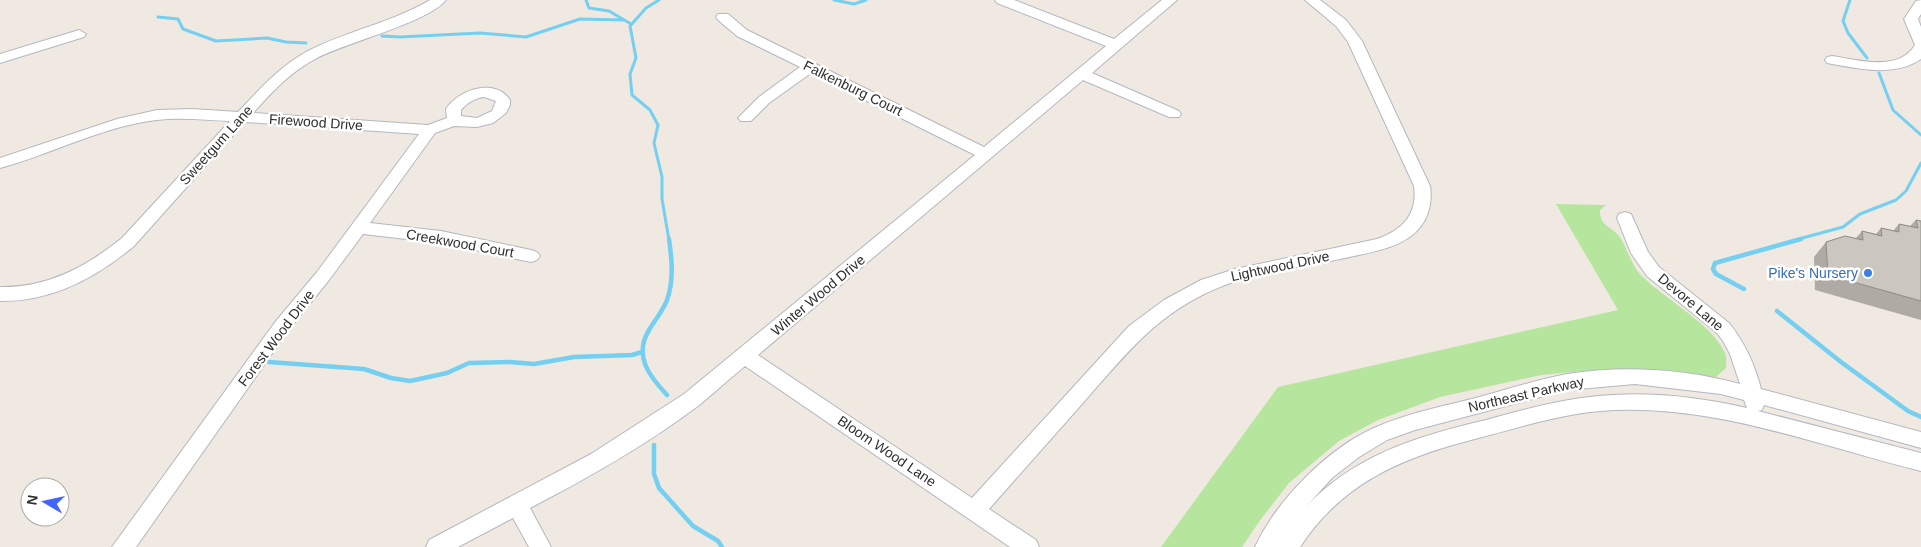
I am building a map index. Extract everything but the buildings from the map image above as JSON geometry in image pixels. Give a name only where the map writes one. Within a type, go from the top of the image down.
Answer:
[{"type":"street","name":"Sweetgum Lane","points":[[0,294],[18,295],[62,283],[87,271],[115,253],[128,242],[282,74],[304,58],[329,46],[409,18],[439,0]]},
{"type":"street","points":[[1002,0],[1116,45]]},
{"type":"street","name":"Winter Wood Drive","points":[[437,547],[606,457],[691,400],[1170,0]]},
{"type":"street","name":"Lightwood Drive","points":[[974,511],[1136,331],[1160,310],[1204,286],[1236,275],[1380,244],[1405,232],[1418,219],[1424,203],[1422,186],[1361,50],[1341,23],[1312,0]]},
{"type":"street","points":[[1832,60],[1866,64],[1897,64],[1912,61],[1920,52],[1921,46],[1911,19],[1921,4]]},
{"type":"street","name":"Falkenburg Court","points":[[723,17],[742,33],[986,154]]},
{"type":"street","points":[[0,60],[79,34]]},
{"type":"street","points":[[746,118],[764,100],[809,67]]},
{"type":"street","points":[[1082,74],[1174,114]]},
{"type":"street","name":"Firewood Drive","points":[[0,162],[104,126],[158,115],[242,116],[430,130]]},
{"type":"street","points":[[430,130],[458,121]]},
{"type":"street","name":"Forest Wood Drive","points":[[123,547],[282,326],[359,228],[430,130]]},
{"type":"street","name":"Devore Lane","points":[[1625,218],[1646,263],[1656,274],[1723,328],[1732,339],[1740,354],[1753,394],[1758,419]]},
{"type":"street","name":"Creekwood Court","points":[[359,228],[441,237],[531,256]]},
{"type":"street","name":"Bloom Wood Lane","points":[[745,356],[1028,547]]},
{"type":"street","name":"Northeast Parkway","points":[[1266,547],[1299,498],[1325,472],[1352,451],[1380,434],[1413,422],[1567,382],[1635,376],[1721,386],[1921,440]]},
{"type":"street","name":"Northeast Parkway","points":[[1288,547],[1299,530],[1329,496],[1353,478],[1404,450],[1452,436],[1574,406],[1651,402],[1729,412],[1921,462]]},
{"type":"street","points":[[517,504],[540,547]]},
{"type":"green space","points":[[1556,204],[1606,205],[1600,210],[1601,219],[1619,236],[1639,273],[1709,331],[1725,353],[1726,368],[1716,377],[1649,369],[1594,370],[1541,375],[1440,397],[1378,420],[1339,441],[1289,483],[1242,547],[1161,547],[1278,387],[1618,310]]},
{"type":"waterway","points":[[586,0],[589,8],[609,11],[631,24]]},
{"type":"waterway","points":[[659,0],[646,8],[630,26],[636,58],[630,74],[632,95],[650,110],[658,125],[654,143],[662,177],[662,199],[669,240]]},
{"type":"waterway","points":[[834,0],[854,4],[866,0]]},
{"type":"waterway","points":[[1850,0],[1843,21],[1848,33],[1867,58]]},
{"type":"waterway","points":[[158,17],[178,19],[183,29],[216,41],[267,38],[286,42],[306,43]]},
{"type":"waterway","points":[[382,36],[400,37],[480,33],[526,37],[580,19],[624,20]]},
{"type":"waterway","points":[[1879,73],[1893,110],[1921,135]]},
{"type":"waterway","points":[[1795,240],[1843,227],[1860,214],[1896,200],[1906,191],[1921,163]]},
{"type":"waterway","points":[[667,395],[655,381],[646,366],[643,349],[644,340],[667,300],[671,285],[672,270],[669,239]]},
{"type":"waterway","points":[[1744,289],[1716,274],[1713,269],[1715,263],[1801,239]]},
{"type":"waterway","points":[[1777,311],[1841,362],[1908,411],[1921,417]]},
{"type":"waterway","points":[[269,362],[364,369],[391,378],[410,381],[447,373],[469,363],[510,362],[534,364],[574,357],[632,355],[642,352]]},
{"type":"waterway","points":[[654,445],[654,474],[659,488],[693,526],[718,541],[722,547]]},
{"type":"place","name":"Pike's Nursery","points":[[1868,273]]}]
